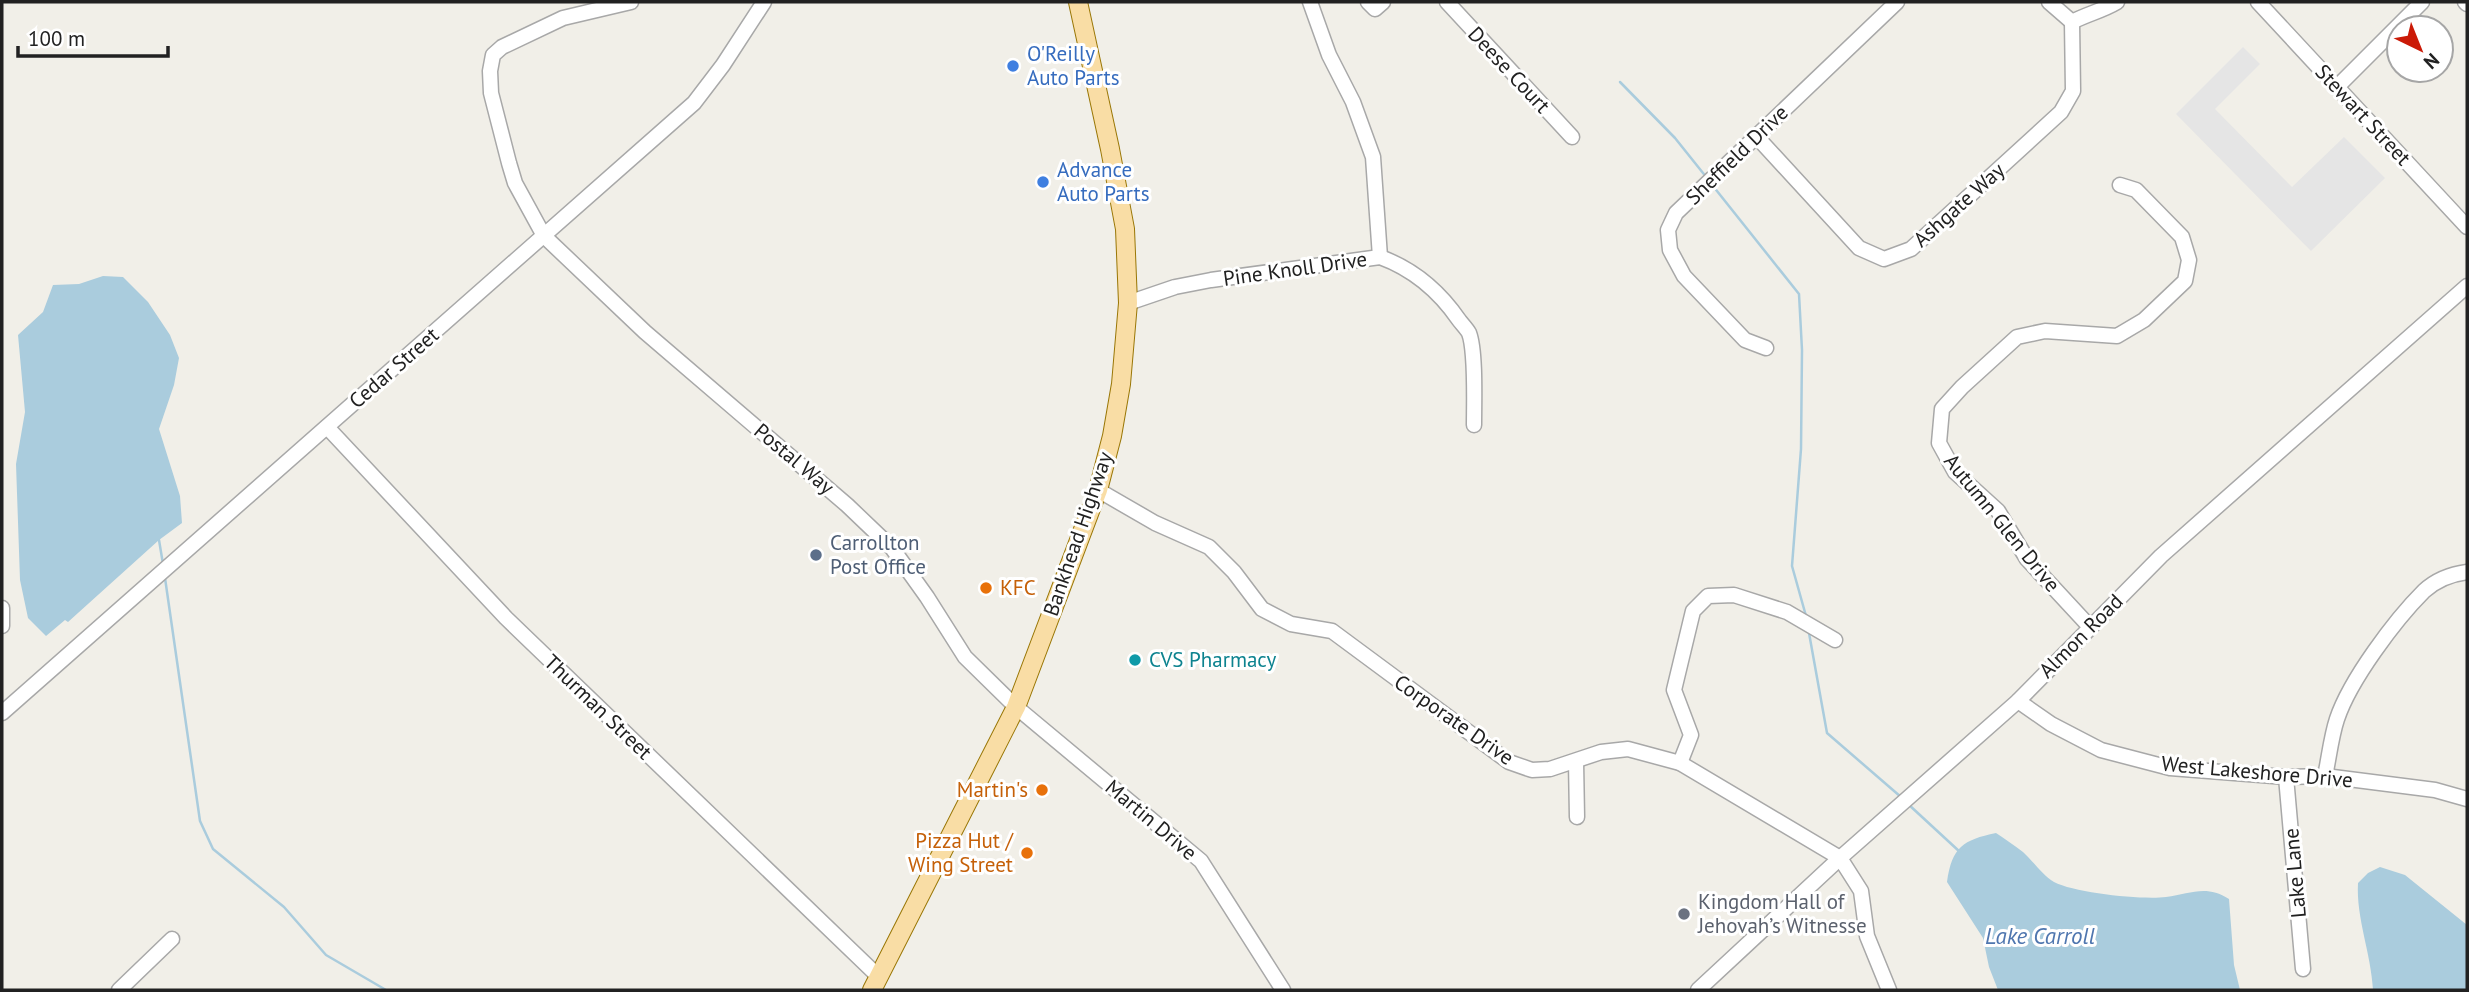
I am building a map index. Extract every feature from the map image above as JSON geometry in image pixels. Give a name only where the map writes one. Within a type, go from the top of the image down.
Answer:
[{"type":"main road","name":"Bankhead Highway","points":[[875,984],[1016,707],[1098,490],[1112,436],[1121,384],[1128,303],[1125,229],[1108,136],[1078,2]]},
{"type":"street","name":"Postal Way","points":[[631,2],[563,18],[502,47],[493,55],[490,71],[491,93],[515,183],[544,236],[645,331],[847,505],[892,548],[965,657],[1016,707]]},
{"type":"street","name":"Cedar Street","points":[[2,713],[694,103],[723,65],[763,2]]},
{"type":"street","points":[[1310,2],[1329,55],[1353,102],[1373,157],[1380,257]]},
{"type":"street","name":"Deese Court","points":[[1447,2],[1572,137]]},
{"type":"street","name":"Sheffield Drive","points":[[1766,348],[1745,340],[1684,276],[1670,250],[1668,230],[1676,213],[1896,2]]},
{"type":"street","points":[[2049,2],[2078,19]]},
{"type":"street","points":[[2078,19],[2098,2]]},
{"type":"street","points":[[2078,19],[2117,2]]},
{"type":"street","name":"Stewart Street","points":[[2258,2],[2467,227]]},
{"type":"street","points":[[2337,87],[2422,2]]},
{"type":"street","name":"Ashgate Way","points":[[1756,136],[1859,248],[1884,259],[1896,256],[1911,249],[2061,112],[2073,91],[2078,19]]},
{"type":"street","name":"Autumn Glen Drive","points":[[2090,627],[2027,559],[1998,511],[1955,472],[1938,443],[1942,409],[2017,337],[2045,331],[2117,336],[2144,320],[2185,281],[2189,260],[2182,237],[2136,190],[2120,186]]},
{"type":"street","name":"Pine Knoll Drive","points":[[1128,303],[1175,287],[1212,280],[1380,257],[1419,277],[1448,303],[1469,333],[1474,425]]},
{"type":"street","name":"Almon Road","points":[[1698,990],[1840,858],[2018,701],[2161,556],[2467,286]]},
{"type":"street","name":"Thurman Street","points":[[327,427],[506,618],[875,984]]},
{"type":"street","name":"Corporate Drive","points":[[1098,490],[1156,523],[1209,547],[1234,572],[1262,610],[1291,624],[1332,631],[1509,762],[1532,770],[1541,770],[1601,752],[1628,749],[1680,763],[1840,858]]},
{"type":"street","points":[[2325,776],[2341,708],[2378,647],[2426,590],[2452,574],[2467,572]]},
{"type":"street","points":[[1680,763],[1691,735],[1674,690],[1693,611],[1708,596],[1734,595],[1787,612],[1835,640]]},
{"type":"street","points":[[2,608],[2,626]]},
{"type":"street","name":"West Lakeshore Drive","points":[[2018,701],[2051,723],[2101,750],[2170,768],[2286,777],[2325,776],[2435,790],[2467,799]]},
{"type":"street","name":"Martin Drive","points":[[1016,707],[1201,861],[1283,990]]},
{"type":"street","points":[[1576,761],[1577,817]]},
{"type":"street","name":"Lake Lane","points":[[2286,777],[2303,969]]},
{"type":"street","points":[[1840,858],[1861,891],[1867,936],[1889,990]]},
{"type":"street","points":[[119,990],[172,939]]},
{"type":"shaded area","points":[[2243,47],[2260,64],[2215,109],[2292,187],[2344,137],[2385,178],[2311,251],[2176,114]]},
{"type":"water","points":[[103,276],[123,277],[148,302],[170,335],[179,358],[174,385],[159,429],[180,496],[182,523],[159,540],[68,622],[65,620],[46,636],[28,618],[20,580],[16,464],[25,412],[18,335],[43,312],[53,285],[79,284]]},
{"type":"water","name":"Lake Carroll","points":[[1996,833],[2023,852],[2050,879],[2064,886],[2109,895],[2141,897],[2166,897],[2205,891],[2221,894],[2229,899],[2234,965],[2240,990],[1998,990],[1989,967],[1983,938],[1947,882],[1952,861],[1961,847],[1967,842]]},
{"type":"water","points":[[2380,867],[2405,875],[2467,925],[2467,990],[2373,990],[2359,909],[2358,883],[2368,873]]},
{"type":"waterway","points":[[1620,82],[1675,138],[1707,178]]},
{"type":"waterway","points":[[1713,186],[1799,294],[1802,350],[1801,449],[1792,566],[1806,616]]},
{"type":"waterway","points":[[159,540],[163,564]]},
{"type":"waterway","points":[[165,578],[200,821],[213,849],[284,907],[326,955],[386,990]]},
{"type":"waterway","points":[[1809,633],[1827,733],[1901,797]]},
{"type":"waterway","points":[[1908,804],[1960,852]]},
{"type":"place","name":"O'Reilly Auto Parts","points":[[1013,66]]},
{"type":"place","name":"Advance Auto Parts","points":[[1043,182]]},
{"type":"place","name":"Carrollton Post Office","points":[[816,555]]},
{"type":"place","name":"KFC","points":[[986,588]]},
{"type":"place","name":"CVS Pharmacy","points":[[1135,660]]},
{"type":"place","name":"Martin's","points":[[1042,790]]},
{"type":"place","name":"Pizza Hut / Wing Street","points":[[1027,853]]},
{"type":"place","name":"Kingdom Hall of Jehovah’s Witnesse","points":[[1684,914]]}]
